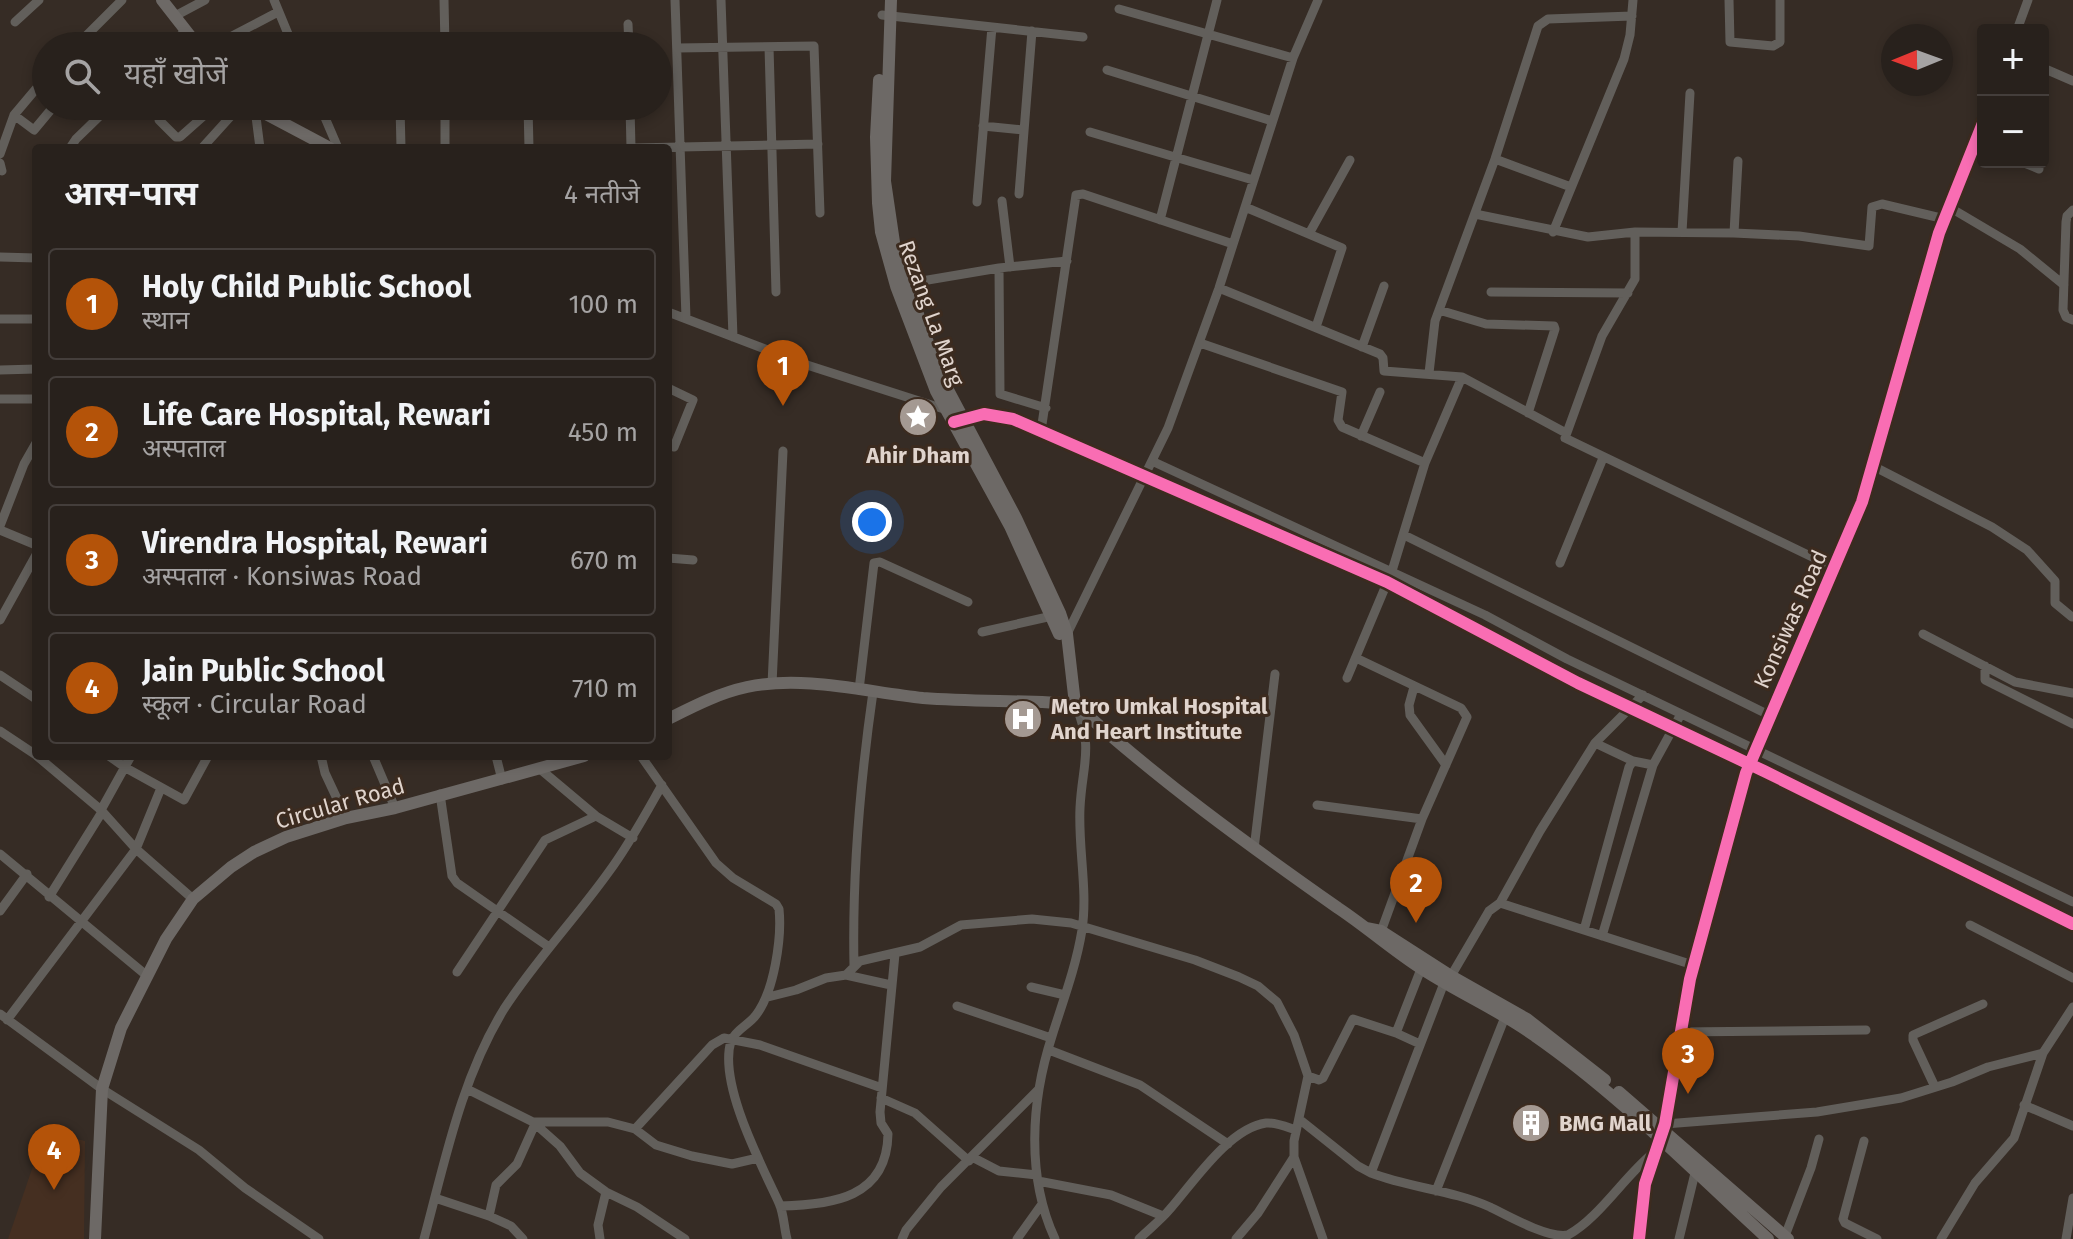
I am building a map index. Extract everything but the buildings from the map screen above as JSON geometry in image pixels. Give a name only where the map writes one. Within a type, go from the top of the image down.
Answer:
[{"type":"main road","points":[[162,0],[186,30]]},
{"type":"main road","name":"Rezang La Marg","points":[[883,0],[886,15],[876,179],[881,232],[936,391],[1042,570],[1067,634],[1075,704]]},
{"type":"main road","name":"Rezang La Marg","points":[[886,15],[891,0]]},
{"type":"main road","points":[[277,120],[322,144]]},
{"type":"main road","name":"Rezang La Marg","points":[[994,487],[1070,659]]},
{"type":"main road","points":[[672,717],[718,696],[772,684],[926,698],[1075,704],[1126,749],[1254,849],[1366,928],[1505,1017],[1663,1131],[1695,1173],[1768,1239]]},
{"type":"main road","name":"Circular Road","points":[[95,1239],[102,1089],[121,1028],[146,975],[193,899],[254,852],[286,837],[346,818],[395,808],[570,760]]},
{"type":"main road","points":[[1379,935],[1421,969],[1448,979],[1527,1019],[1567,1048],[1786,1237]]},
{"type":"street","points":[[15,22],[39,0]]},
{"type":"street","points":[[90,32],[122,0]]},
{"type":"street","points":[[175,16],[205,0]]},
{"type":"street","points":[[274,0],[287,32]]},
{"type":"street","points":[[444,0],[445,32]]},
{"type":"street","points":[[675,0],[686,318]]},
{"type":"street","points":[[721,0],[733,337]]},
{"type":"street","points":[[1160,220],[1217,0]]},
{"type":"street","points":[[1067,634],[1154,462],[1200,343],[1293,58],[1317,0]]},
{"type":"street","points":[[1553,232],[1624,59],[1633,0]]},
{"type":"street","points":[[1729,0],[1730,42],[1773,46],[1780,42],[1780,0]]},
{"type":"street","points":[[2019,24],[2028,0]]},
{"type":"street","points":[[1119,9],[1293,58]]},
{"type":"street","points":[[240,32],[278,12]]},
{"type":"street","points":[[886,15],[1083,37]]},
{"type":"street","points":[[1429,373],[1431,334],[1495,159],[1538,26],[1542,21],[1632,16]]},
{"type":"street","points":[[628,24],[628,32]]},
{"type":"street","points":[[977,202],[992,27]]},
{"type":"street","points":[[1019,194],[1032,31]]},
{"type":"street","points":[[677,48],[814,46],[820,213]]},
{"type":"street","points":[[769,47],[776,292]]},
{"type":"street","points":[[1107,70],[1272,121]]},
{"type":"street","points":[[2049,71],[2073,81]]},
{"type":"street","points":[[1682,232],[1690,93]]},
{"type":"street","points":[[0,154],[14,115],[32,94]]},
{"type":"street","points":[[14,115],[34,130],[42,120]]},
{"type":"street","points":[[74,144],[97,120]]},
{"type":"street","points":[[159,120],[176,137],[199,120]]},
{"type":"street","points":[[206,144],[227,120]]},
{"type":"street","points":[[255,120],[259,144]]},
{"type":"street","points":[[326,120],[336,144]]},
{"type":"street","points":[[400,120],[401,144]]},
{"type":"street","points":[[445,120],[445,144]]},
{"type":"street","points":[[528,120],[529,144]]},
{"type":"street","points":[[631,120],[632,144]]},
{"type":"street","points":[[983,126],[1023,130]]},
{"type":"street","points":[[1090,132],[1253,180]]},
{"type":"street","points":[[672,147],[818,144]]},
{"type":"street","name":"Konsiwas Road","points":[[1654,1152],[1663,1131],[1693,965],[1749,765],[1851,534],[1945,219],[1977,149]]},
{"type":"street","points":[[1495,159],[1571,187]]},
{"type":"street","points":[[1310,232],[1350,160]]},
{"type":"street","points":[[1734,233],[1738,161]]},
{"type":"street","points":[[1041,431],[1074,199],[1079,194],[1233,244]]},
{"type":"street","points":[[1002,201],[1010,267]]},
{"type":"street","points":[[1475,214],[1588,237],[1635,232],[1734,233],[1799,236],[1869,246],[1872,207],[1882,204],[1945,219]]},
{"type":"street","points":[[1245,207],[1310,232],[1343,250],[1316,327]]},
{"type":"street","points":[[1949,207],[2020,249],[2064,285]]},
{"type":"street","points":[[2073,210],[2066,222],[2063,310],[2066,317],[2073,320]]},
{"type":"street","points":[[1635,232],[1636,272],[1628,293],[1602,336],[1566,433],[1567,440],[1835,568]]},
{"type":"street","points":[[0,257],[32,258]]},
{"type":"street","points":[[901,285],[999,268],[1067,261]]},
{"type":"street","points":[[991,414],[1000,394],[999,268]]},
{"type":"street","points":[[1362,347],[1384,286]]},
{"type":"street","points":[[1219,288],[1382,356],[1384,371],[1462,377],[1566,433]]},
{"type":"street","points":[[1491,292],[1628,293]]},
{"type":"street","points":[[1439,310],[1486,324],[1554,326],[1528,413]]},
{"type":"street","points":[[672,316],[686,318],[954,417],[991,414],[1041,431],[1387,582],[1630,708],[2073,924]]},
{"type":"street","points":[[0,319],[32,319]]},
{"type":"street","points":[[1200,343],[1342,392],[1339,424],[1425,463]]},
{"type":"street","points":[[0,370],[32,369]]},
{"type":"street","points":[[1347,678],[1392,571],[1425,463],[1462,377]]},
{"type":"street","points":[[672,390],[693,400],[674,447]]},
{"type":"street","points":[[1361,436],[1380,392]]},
{"type":"street","points":[[1000,394],[1046,408]]},
{"type":"street","points":[[0,399],[32,399]]},
{"type":"street","points":[[32,450],[0,528],[32,543]]},
{"type":"street","points":[[772,684],[783,451]]},
{"type":"street","points":[[1560,563],[1603,458]]},
{"type":"street","points":[[1154,462],[1392,571],[1832,789],[2073,902]]},
{"type":"street","points":[[1873,466],[1992,527],[2027,550],[2055,581],[2055,603],[2072,617]]},
{"type":"street","points":[[1404,535],[1769,715]]},
{"type":"street","points":[[672,558],[693,560]]},
{"type":"street","points":[[0,620],[4,603],[32,561]]},
{"type":"street","points":[[859,690],[874,563],[880,562],[968,602]]},
{"type":"street","points":[[982,632],[1052,616]]},
{"type":"street","points":[[1923,634],[2015,682],[2073,693]]},
{"type":"street","points":[[1356,658],[1466,713],[1379,935]]},
{"type":"street","points":[[1985,666],[1985,680],[2073,724]]},
{"type":"street","points":[[1254,849],[1275,674]]},
{"type":"street","points":[[0,675],[32,696]]},
{"type":"street","points":[[1414,687],[1409,705],[1410,715],[1446,765]]},
{"type":"street","points":[[854,966],[852,908],[856,834],[873,692]]},
{"type":"street","points":[[1371,1173],[1448,979],[1489,911],[1500,903],[1595,743],[1643,695]]},
{"type":"street","points":[[1055,1239],[1042,1204],[1037,1178],[1035,1121],[1051,1038],[1082,927],[1080,811],[1087,747],[1083,722],[1075,704]]},
{"type":"street","points":[[1602,936],[1653,765],[1681,714]]},
{"type":"street","points":[[0,731],[32,751]]},
{"type":"street","points":[[1595,743],[1633,761],[1653,765]]},
{"type":"street","points":[[45,760],[102,811],[136,849],[193,899]]},
{"type":"street","points":[[115,760],[184,800],[206,760]]},
{"type":"street","points":[[49,897],[129,760]]},
{"type":"street","points":[[322,760],[346,818]]},
{"type":"street","points":[[375,760],[395,808]]},
{"type":"street","points":[[497,760],[502,780]]},
{"type":"street","points":[[644,760],[716,863],[779,909],[775,964],[768,997],[755,1017],[732,1038],[727,1063],[758,1158],[780,1206],[787,1239]]},
{"type":"street","points":[[1584,930],[1633,761]]},
{"type":"street","points":[[540,769],[596,816],[633,838]]},
{"type":"street","points":[[424,1239],[467,1089],[503,1012],[549,947],[608,874],[633,838],[662,785]]},
{"type":"street","points":[[161,788],[136,849],[82,922],[4,1017],[102,1089],[199,1150],[245,1188],[319,1239]]},
{"type":"street","points":[[440,794],[452,876],[457,883],[549,947]]},
{"type":"street","points":[[1317,805],[1422,819]]},
{"type":"street","points":[[457,972],[545,840],[596,816]]},
{"type":"street","points":[[0,854],[146,975]]},
{"type":"street","points":[[0,911],[27,874]]},
{"type":"street","points":[[2029,902],[2038,886]]},
{"type":"street","points":[[1500,903],[1693,965]]},
{"type":"street","points":[[846,975],[866,959],[895,954],[937,939],[961,925],[1061,920],[1195,960],[1239,977],[1269,994],[1285,1016],[1308,1076],[1296,1130],[1294,1157],[1323,1239]]},
{"type":"street","points":[[1970,925],[2073,978]]},
{"type":"street","points":[[780,1206],[839,1201],[883,1168],[888,1134],[880,1119],[895,954]]},
{"type":"street","points":[[1396,1033],[1421,969]]},
{"type":"street","points":[[768,997],[826,978],[846,975],[891,985]]},
{"type":"street","points":[[1031,987],[1065,995]]},
{"type":"street","points":[[1935,1087],[1913,1035],[1983,1004]]},
{"type":"street","points":[[957,1006],[1051,1038]]},
{"type":"street","points":[[1941,1239],[1975,1183],[2014,1138],[2043,1053],[2073,1007]]},
{"type":"street","points":[[1436,1191],[1505,1017]]},
{"type":"street","points":[[1308,1076],[1319,1080],[1323,1078],[1353,1019],[1420,1044]]},
{"type":"street","points":[[1680,1032],[1866,1030]]},
{"type":"street","points":[[635,1129],[712,1045],[724,1038],[732,1038],[882,1093],[915,1113],[970,1159],[999,1171],[1111,1195],[1163,1216]]},
{"type":"street","points":[[1049,1050],[1140,1085],[1228,1144]]},
{"type":"street","points":[[1663,1131],[1901,1098],[1988,1067],[2043,1053]]},
{"type":"street","points":[[902,1239],[941,1187],[1040,1088]]},
{"type":"street","points":[[467,1089],[534,1123],[560,1146],[580,1173],[685,1239]]},
{"type":"street","points":[[2024,1105],[2073,1126]]},
{"type":"street","points":[[1299,1119],[1371,1173],[1480,1203],[1552,1238],[1567,1236],[1580,1226],[1631,1171],[1654,1152]]},
{"type":"street","points":[[534,1123],[608,1122],[635,1129],[656,1145],[704,1158],[732,1164],[758,1158]]},
{"type":"street","points":[[489,1216],[499,1180],[517,1164],[534,1123]]},
{"type":"street","points":[[1139,1239],[1228,1144],[1265,1123],[1296,1130]]},
{"type":"street","points":[[1786,1237],[1819,1139]]},
{"type":"street","points":[[1864,1141],[1843,1219],[1845,1223],[1877,1239]]},
{"type":"street","points":[[1639,1239],[1645,1184],[1654,1152]]},
{"type":"street","points":[[1236,1239],[1266,1202],[1294,1157]]},
{"type":"street","points":[[1679,1239],[1695,1173]]},
{"type":"street","points":[[600,1239],[598,1225],[606,1192]]},
{"type":"street","points":[[435,1198],[511,1226],[523,1239]]},
{"type":"street","points":[[2066,1239],[2073,1198]]},
{"type":"street","points":[[1017,1239],[1042,1204]]},
{"type":"shaded area","points":[[45,1131],[85,1141],[84,1239],[8,1239]]},
{"type":"cycle path","points":[[1639,1239],[1645,1184],[1665,1124],[1690,979],[1746,773],[1862,502],[1939,233],[1977,138]]},
{"type":"cycle path","points":[[954,422],[984,414],[1013,419],[1387,582],[1578,683],[2073,924]]},
{"type":"place","name":"Holy Child Public School","points":[[783,406]]},
{"type":"place","name":"Ahir Dham","points":[[918,417]]},
{"type":"place","name":"Metro Umkal Hospital And Heart Institute","points":[[1023,719]]},
{"type":"place","name":"Life Care Hospital, Rewari","points":[[1416,923]]},
{"type":"place","name":"Virendra Hospital, Rewari","points":[[1688,1094]]},
{"type":"place","name":"BMG Mall","points":[[1531,1123]]},
{"type":"place","name":"Jain Public School","points":[[54,1190]]}]
